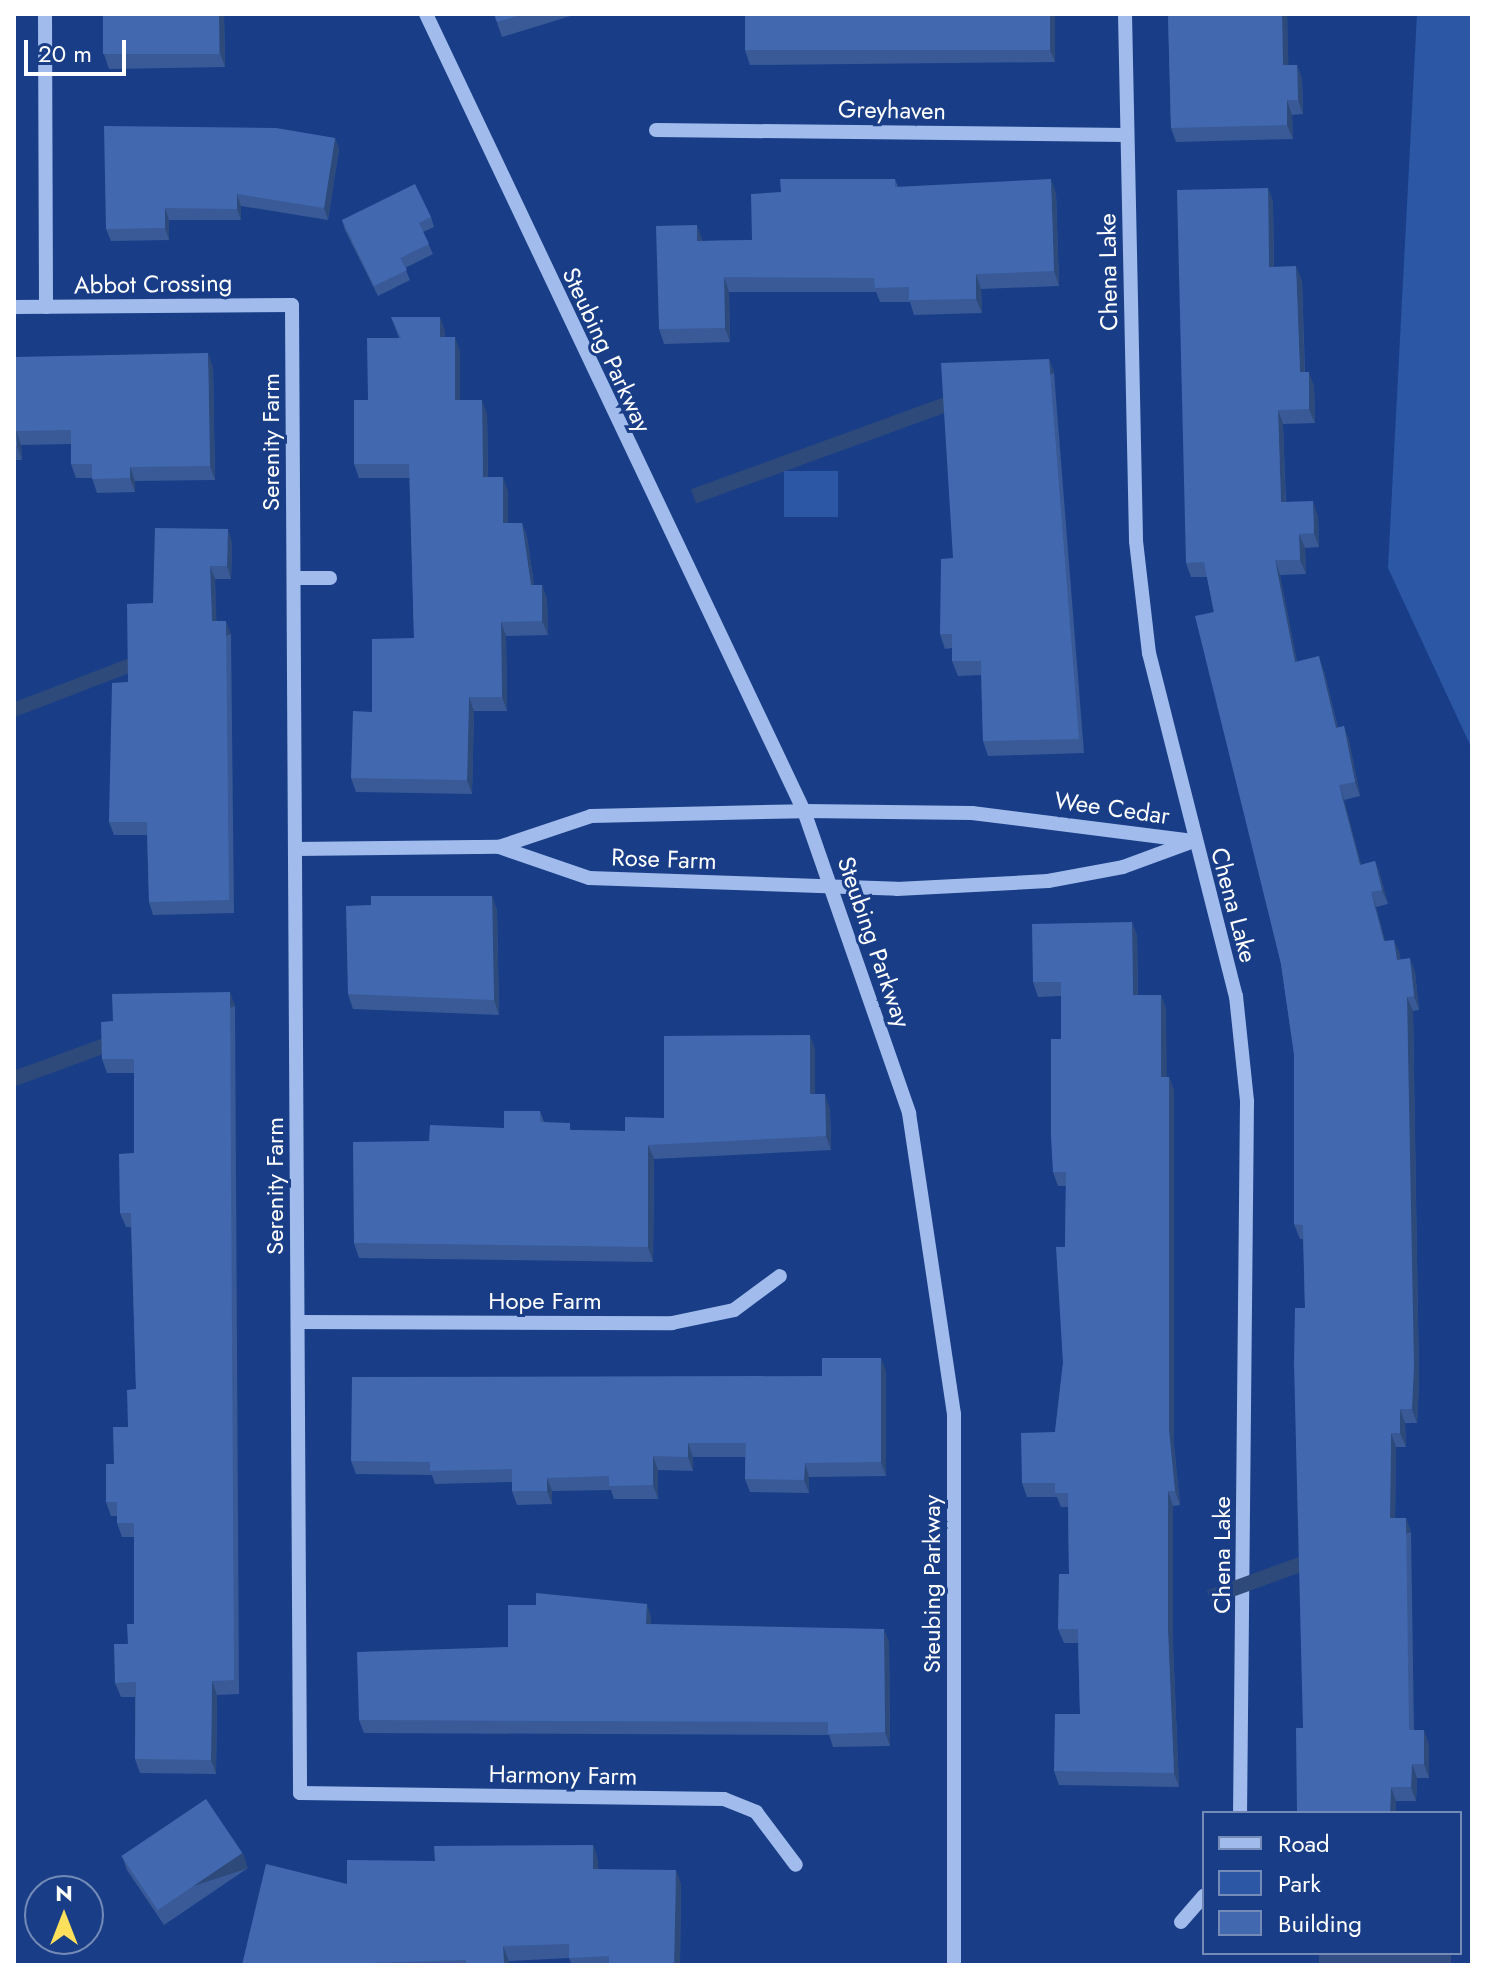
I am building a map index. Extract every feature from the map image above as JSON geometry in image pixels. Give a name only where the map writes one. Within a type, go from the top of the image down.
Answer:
[{"type":"street","points":[[45,14],[46,307]]},
{"type":"street","name":"Steubing Parkway","points":[[426,14],[804,811],[833,887],[909,1113],[954,1414],[954,1965]]},
{"type":"street","name":"Chena Lake","points":[[1125,14],[1136,541],[1149,653],[1193,841],[1236,996],[1247,1101],[1240,1811]]},
{"type":"street","name":"Greyhaven","points":[[656,130],[1127,135]]},
{"type":"street","name":"Abbot Crossing","points":[[14,307],[292,305]]},
{"type":"street","name":"Serenity Farm","points":[[292,305],[300,1793]]},
{"type":"street","points":[[294,578],[330,578]]},
{"type":"street","name":"Wee Cedar","points":[[804,811],[972,813],[1193,841]]},
{"type":"street","name":"Rose Farm","points":[[295,849],[499,847],[591,816],[804,811]]},
{"type":"street","name":"Wee Cedar","points":[[833,887],[1048,881],[1123,867],[1193,841]]},
{"type":"street","name":"Rose Farm","points":[[499,847],[589,878],[833,887]]},
{"type":"street","name":"Hope Farm","points":[[298,1322],[672,1323],[734,1310],[780,1276]]},
{"type":"street","name":"Harmony Farm","points":[[300,1793],[724,1799],[756,1812],[796,1865]]},
{"type":"street","points":[[1181,1922],[1202,1898]]},
{"type":"green space","points":[[1417,14],[1472,14],[1472,749],[1388,568]]},
{"type":"green space","points":[[784,471],[838,471],[838,517],[784,517]]},
{"type":"shaded area","points":[[1319,1955],[1451,1955],[1451,1965],[1319,1965]]},
{"type":"building","points":[[103,14],[219,14],[219,54],[103,54]]},
{"type":"building","points":[[494,14],[524,14],[497,22]]},
{"type":"building","points":[[745,14],[1050,14],[1050,50],[745,50]]},
{"type":"building","points":[[1168,14],[1282,14],[1283,65],[1297,65],[1298,100],[1287,100],[1287,125],[1171,128]]},
{"type":"building","points":[[104,126],[276,128],[335,138],[324,208],[237,194],[237,209],[165,208],[165,228],[106,229]]},
{"type":"building","points":[[780,179],[895,179],[895,187],[1051,179],[1054,271],[976,274],[976,299],[909,300],[909,287],[875,288],[874,278],[724,277],[725,328],[659,329],[656,226],[697,225],[697,241],[752,240],[751,194],[781,192]]},
{"type":"building","points":[[415,184],[431,217],[419,223],[429,244],[400,258],[407,270],[374,286],[342,220]]},
{"type":"building","points":[[1268,188],[1269,267],[1296,266],[1300,372],[1309,372],[1309,409],[1278,410],[1281,502],[1313,501],[1314,533],[1299,534],[1300,560],[1275,560],[1295,662],[1319,656],[1336,728],[1344,726],[1355,782],[1339,785],[1360,865],[1375,861],[1382,890],[1371,892],[1384,941],[1394,940],[1397,960],[1410,958],[1414,996],[1407,997],[1414,1367],[1412,1409],[1400,1409],[1400,1433],[1391,1433],[1390,1518],[1406,1518],[1409,1730],[1424,1730],[1424,1764],[1412,1764],[1411,1787],[1391,1787],[1390,1811],[1297,1811],[1296,1728],[1303,1728],[1294,1363],[1295,1308],[1305,1308],[1303,1225],[1294,1224],[1294,1054],[1281,964],[1195,616],[1214,612],[1204,562],[1186,563],[1177,190]]},
{"type":"building","points":[[391,317],[440,317],[440,337],[455,337],[455,400],[482,400],[483,477],[503,477],[503,523],[522,523],[531,585],[542,585],[542,621],[501,622],[502,697],[469,697],[467,780],[351,778],[353,711],[372,712],[372,639],[414,638],[409,464],[354,464],[354,400],[368,400],[367,338],[401,338]]},
{"type":"building","points":[[208,353],[210,466],[130,467],[130,478],[92,479],[92,464],[71,464],[71,430],[16,431],[17,446],[14,446],[14,357]]},
{"type":"building","points":[[1049,359],[1079,739],[983,741],[981,661],[952,661],[952,634],[940,634],[941,559],[953,558],[941,363]]},
{"type":"building","points":[[155,528],[228,529],[227,566],[210,566],[212,621],[226,621],[229,900],[149,902],[147,822],[109,822],[112,683],[128,682],[127,604],[153,603]]},
{"type":"building","points":[[371,896],[492,896],[494,1000],[348,994],[346,906],[371,905]]},
{"type":"building","points":[[1132,922],[1133,995],[1161,995],[1161,1077],[1169,1077],[1169,1431],[1175,1491],[1168,1491],[1168,1631],[1174,1773],[1054,1771],[1055,1714],[1080,1714],[1078,1629],[1058,1629],[1059,1574],[1069,1574],[1068,1493],[1055,1493],[1055,1483],[1022,1483],[1021,1433],[1055,1432],[1063,1363],[1056,1247],[1065,1247],[1066,1172],[1053,1172],[1051,1137],[1051,1039],[1061,1039],[1061,982],[1033,982],[1032,924]]},
{"type":"building","points":[[230,992],[234,1680],[212,1681],[211,1760],[135,1759],[136,1682],[115,1683],[114,1644],[128,1644],[127,1624],[134,1624],[134,1523],[117,1523],[117,1502],[106,1502],[106,1464],[114,1464],[113,1427],[128,1427],[127,1390],[136,1389],[131,1213],[120,1213],[119,1154],[134,1153],[134,1059],[102,1059],[101,1022],[113,1021],[112,994]]},
{"type":"building","points":[[810,1035],[810,1094],[825,1094],[826,1136],[648,1145],[648,1247],[354,1243],[353,1142],[429,1141],[430,1125],[504,1128],[504,1111],[540,1111],[540,1122],[570,1123],[570,1130],[625,1131],[625,1117],[664,1118],[664,1036]]},
{"type":"building","points":[[822,1358],[881,1358],[881,1462],[805,1463],[804,1480],[745,1479],[746,1443],[688,1443],[688,1457],[653,1456],[653,1485],[609,1486],[609,1476],[547,1478],[547,1491],[512,1491],[512,1469],[430,1471],[430,1462],[351,1461],[352,1377],[822,1376]]},
{"type":"building","points":[[536,1593],[647,1604],[646,1624],[884,1629],[885,1732],[828,1734],[828,1722],[359,1720],[357,1652],[508,1647],[508,1605],[536,1605]]},
{"type":"building","points":[[206,1799],[242,1853],[158,1910],[121,1856]]},
{"type":"building","points":[[593,1845],[593,1869],[676,1870],[674,1965],[609,1965],[609,1956],[569,1958],[569,1944],[503,1946],[504,1965],[466,1965],[466,1960],[242,1965],[266,1864],[347,1884],[347,1860],[435,1861],[434,1846]]}]
